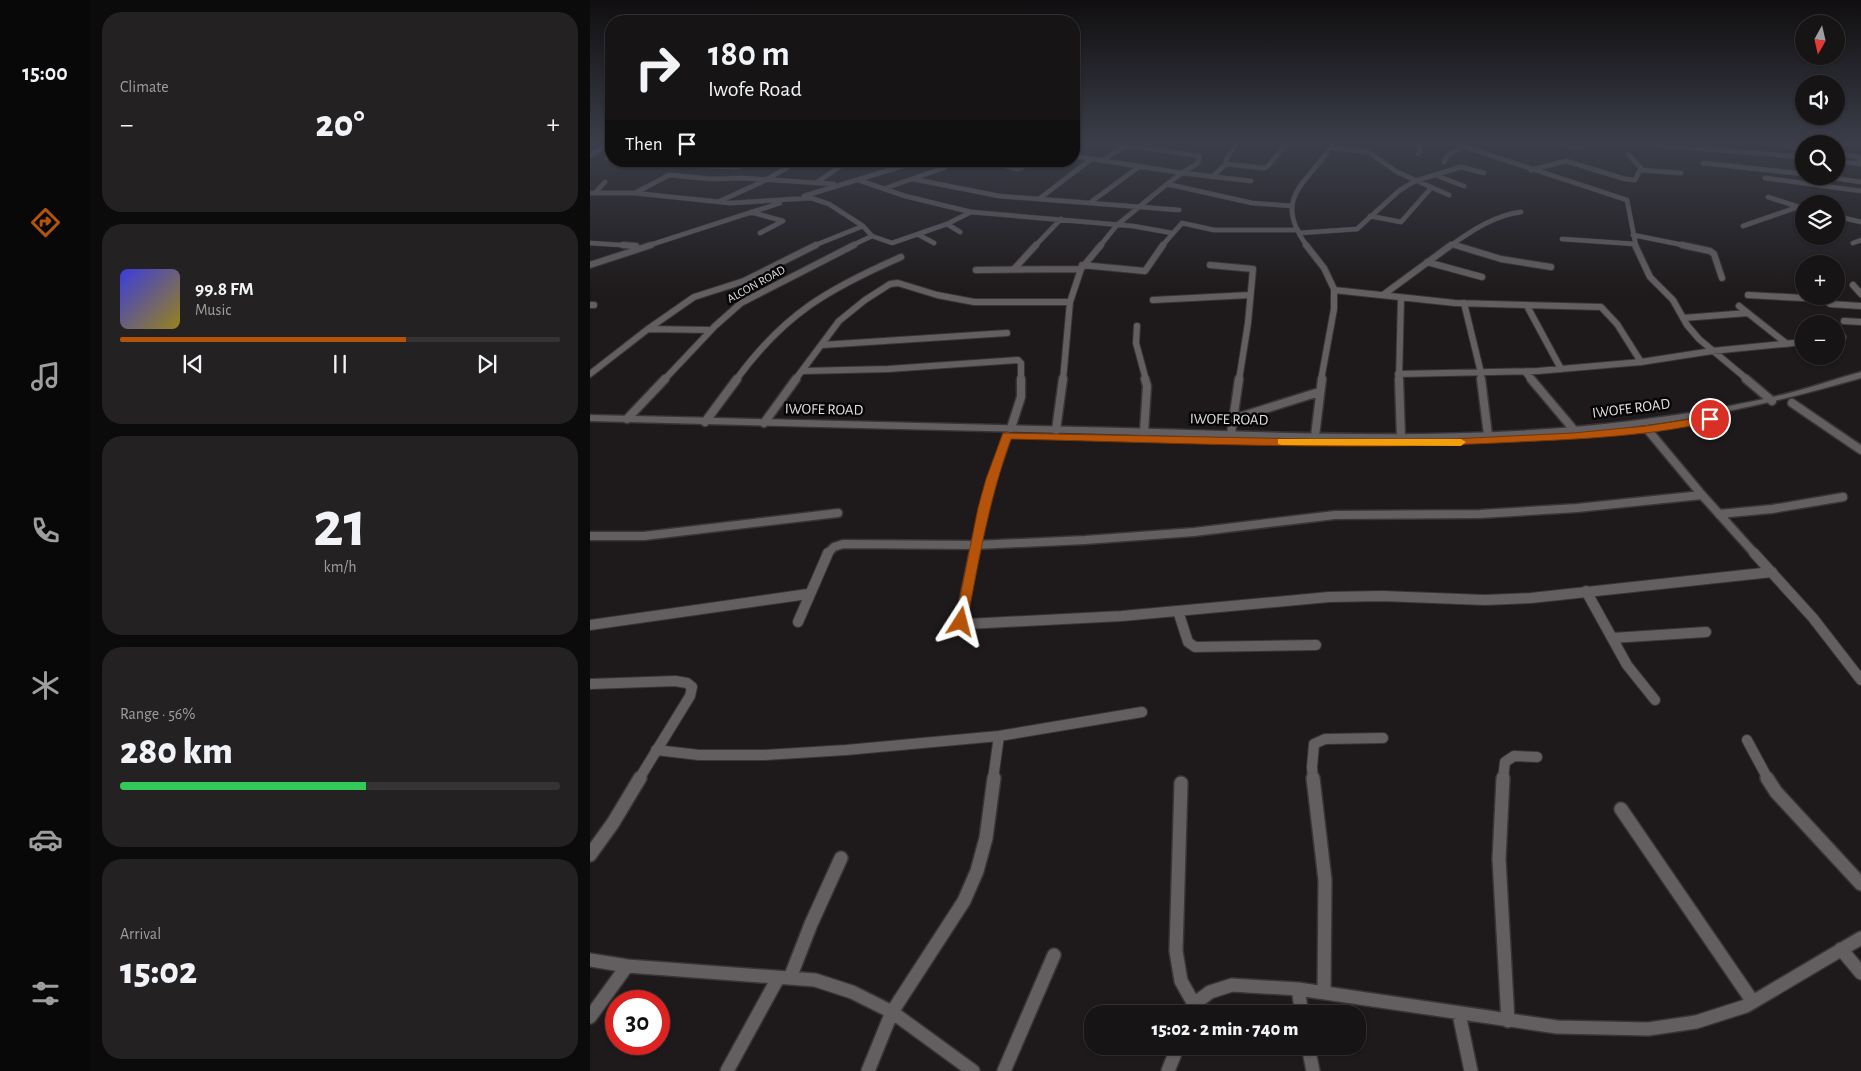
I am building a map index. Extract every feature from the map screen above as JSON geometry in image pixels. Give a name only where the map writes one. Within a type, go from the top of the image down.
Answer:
[{"type":"street","points":[[718,202],[740,192]]},
{"type":"street","points":[[590,264],[817,192]]},
{"type":"street","points":[[895,192],[904,196],[971,212],[1061,219],[1172,233]]},
{"type":"street","points":[[974,192],[1179,210]]},
{"type":"street","points":[[1039,199],[1048,192]]},
{"type":"street","points":[[1091,202],[1105,192]]},
{"type":"street","points":[[1056,430],[1063,386],[1070,302],[1082,267],[1117,225],[1158,192]]},
{"type":"street","points":[[1203,192],[1252,203],[1292,206]]},
{"type":"street","points":[[1298,192],[1292,206],[1293,219],[1307,247],[1326,271],[1334,290],[1319,392],[1315,436]]},
{"type":"street","points":[[976,270],[1082,267],[1144,271],[1172,233],[1182,224],[1214,230],[1298,232],[1352,230],[1357,229],[1398,192]]},
{"type":"street","points":[[1370,216],[1400,222],[1427,192]]},
{"type":"street","points":[[1441,192],[1449,195]]},
{"type":"street","points":[[1604,192],[1627,200],[1632,218],[1635,244],[1650,277],[1673,300],[1683,318],[1699,339],[1772,401]]},
{"type":"street","points":[[591,200],[595,193],[634,193],[718,202],[811,198],[824,202],[863,226],[872,236],[895,243],[947,224],[971,212]]},
{"type":"street","points":[[1768,197],[1795,206]]},
{"type":"street","points":[[1743,226],[1795,210]]},
{"type":"street","points":[[751,212],[783,221],[760,233]]},
{"type":"street","points":[[1383,295],[1452,244],[1500,216],[1520,212]]},
{"type":"street","points":[[1845,218],[1861,222]]},
{"type":"street","points":[[1014,270],[1061,219]]},
{"type":"street","points":[[947,224],[960,232]]},
{"type":"street","points":[[590,374],[648,329],[694,297],[744,281],[816,245],[863,226]]},
{"type":"street","points":[[918,235],[934,243]]},
{"type":"street","points":[[1633,235],[1710,251],[1714,254],[1722,278]]},
{"type":"street","name":"ALCON ROAD","points":[[627,419],[710,330],[743,302],[872,236]]},
{"type":"street","points":[[1562,239],[1635,244]]},
{"type":"street","points":[[1853,243],[1861,240]]},
{"type":"street","points":[[590,243],[642,247]]},
{"type":"street","points":[[1452,244],[1485,257],[1551,267]]},
{"type":"street","points":[[706,422],[761,348],[796,314],[844,285],[901,257]]},
{"type":"street","points":[[1427,262],[1482,277]]},
{"type":"street","points":[[1210,265],[1253,269],[1231,434]]},
{"type":"street","points":[[764,423],[839,321],[872,295],[892,284],[974,302],[1070,302]]},
{"type":"street","points":[[1853,285],[1861,294]]},
{"type":"street","points":[[1334,290],[1464,303],[1601,308],[1605,309],[1642,362]]},
{"type":"street","points":[[1153,300],[1250,295]]},
{"type":"street","points":[[1748,295],[1795,296]]},
{"type":"street","points":[[1401,298],[1398,328],[1401,438]]},
{"type":"street","points":[[1464,303],[1481,373],[1481,390],[1488,435]]},
{"type":"street","points":[[1845,305],[1861,306]]},
{"type":"street","points":[[1527,306],[1561,369]]},
{"type":"street","points":[[1740,306],[1787,344]]},
{"type":"street","points":[[1683,318],[1748,313]]},
{"type":"street","points":[[1845,321],[1861,322]]},
{"type":"street","points":[[1137,326],[1136,343],[1147,386],[1144,432]]},
{"type":"street","points":[[648,329],[710,330]]},
{"type":"street","points":[[822,345],[1007,333]]},
{"type":"street","points":[[1398,374],[1525,372],[1642,362],[1712,351],[1795,343]]},
{"type":"street","points":[[803,371],[888,369],[1018,360],[1021,363],[1021,397],[991,479],[961,616],[961,622],[967,624],[1036,622],[1178,611],[1329,596],[1485,600],[1530,598],[1772,572]]},
{"type":"street","points":[[1525,372],[1574,430]]},
{"type":"street","name":"IWOFE ROAD","points":[[590,424],[1009,432],[1056,430],[1464,439],[1488,435],[1574,430],[1704,414],[1772,401],[1861,375]]},
{"type":"street","name":"IWOFE ROAD","points":[[590,418],[1309,442],[1558,437],[1646,429],[1710,419],[1792,403],[1861,383]]},
{"type":"street","points":[[1233,419],[1319,392]]},
{"type":"street","points":[[1792,403],[1861,450]]},
{"type":"street","points":[[1646,429],[1702,495],[1813,618],[1846,664],[1861,680]]},
{"type":"street","points":[[798,622],[808,594],[827,554],[834,547],[843,544],[976,546],[1194,532],[1336,515],[1480,514],[1577,508],[1702,495]]},
{"type":"street","points":[[1720,514],[1772,509],[1843,497]]},
{"type":"street","points":[[590,536],[644,536],[838,512]]},
{"type":"street","points":[[1586,591],[1627,665],[1655,700]]},
{"type":"street","points":[[590,625],[808,594]]},
{"type":"street","points":[[1178,611],[1188,642],[1195,647],[1316,645]]},
{"type":"street","points":[[1612,638],[1706,632]]},
{"type":"street","points":[[590,684],[675,681],[687,683],[692,687],[690,696],[613,823],[590,855]]},
{"type":"street","points":[[656,750],[699,755],[765,755],[933,743],[999,736],[1142,712]]},
{"type":"street","points":[[868,1071],[892,1012],[964,901],[977,871],[986,838],[999,736]]},
{"type":"street","points":[[1324,993],[1325,880],[1312,767],[1314,744],[1325,739],[1383,738]]},
{"type":"street","points":[[1747,740],[1764,774],[1776,792],[1861,884]]},
{"type":"street","points":[[1508,1021],[1500,901],[1500,792],[1505,762],[1514,756],[1537,757]]},
{"type":"street","points":[[1181,783],[1176,951],[1181,981],[1190,1005]]},
{"type":"street","points":[[1621,809],[1754,1002]]},
{"type":"street","points":[[727,1071],[784,978],[841,858]]},
{"type":"street","points":[[1196,1005],[1210,992],[1232,985],[1298,989],[1557,1027],[1648,1029],[1696,1022],[1746,1006],[1861,938]]},
{"type":"street","points":[[1841,949],[1861,973]]},
{"type":"street","points":[[1004,1071],[1054,955]]},
{"type":"street","points":[[590,960],[627,966],[815,980],[852,992],[892,1012],[973,1071]]},
{"type":"street","points":[[590,1018],[627,966]]},
{"type":"street","points":[[1298,989],[1301,1005]]},
{"type":"street","points":[[1460,1014],[1471,1071]]},
{"type":"street","points":[[1168,1071],[1174,1055]]},
{"type":"street","points":[[1310,1055],[1313,1071]]},
{"type":"slow traffic","points":[[1282,442],[1461,442]]},
{"type":"route","points":[[961,622],[983,508],[991,479],[1007,436],[1452,443],[1573,436],[1646,429],[1710,419]]}]
